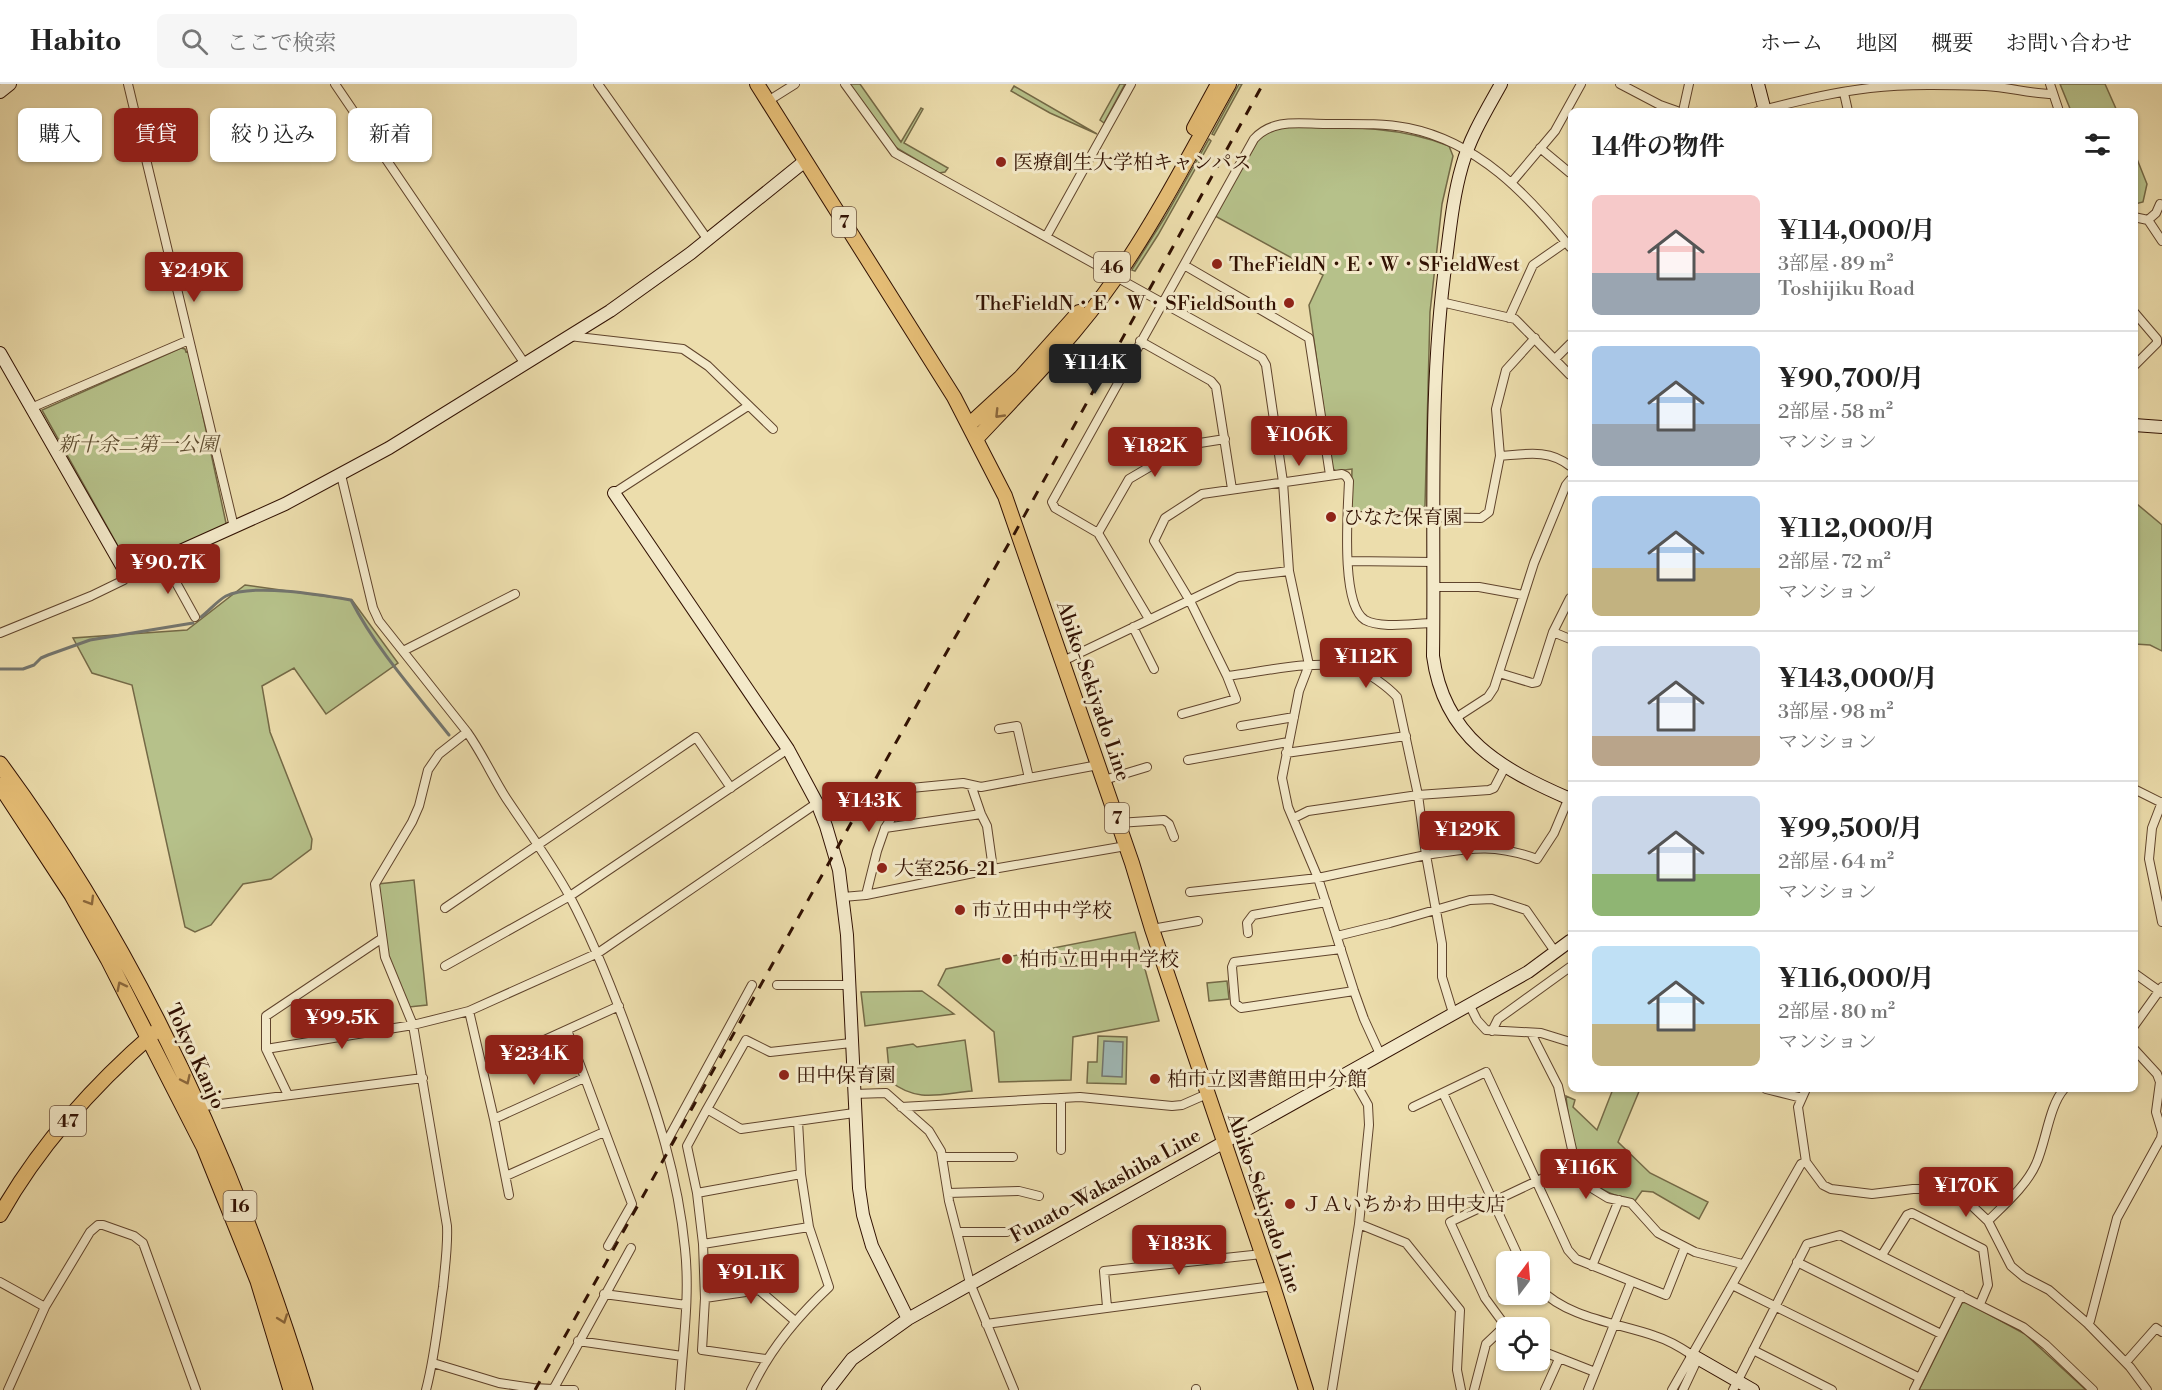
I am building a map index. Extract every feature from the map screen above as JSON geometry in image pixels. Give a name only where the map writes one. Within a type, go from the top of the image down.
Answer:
[{"type":"highway","name":"Tokyo Kanjo","points":[[0,764],[81,886],[161,1027],[204,1147],[258,1281],[291,1390]]},
{"type":"highway","name":"Tokyo Kanjo","points":[[0,785],[72,895],[149,1037],[191,1107],[250,1230],[285,1326],[305,1390]]},
{"type":"main road","name":"Abiko-Sekiyado Line","points":[[758,84],[970,424],[1005,496],[1104,780],[1306,1390]]},
{"type":"main road","name":"46","points":[[970,424],[1039,357],[1113,275],[1218,84]]},
{"type":"main road","name":"46","points":[[977,438],[1067,341],[1156,216],[1229,84]]},
{"type":"main road","name":"47","points":[[0,1215],[64,1124],[120,1065],[161,1027]]},
{"type":"street","points":[[0,92],[10,84]]},
{"type":"street","points":[[128,84],[234,527]]},
{"type":"street","points":[[335,84],[525,364]]},
{"type":"street","points":[[598,84],[708,240]]},
{"type":"street","points":[[768,101],[795,84]]},
{"type":"street","points":[[845,84],[895,153],[1262,358],[1266,365],[1282,482],[1289,571],[1309,665],[1299,691],[1282,778],[1288,807],[1318,878],[1354,991],[1380,1054]]},
{"type":"street","points":[[1046,237],[1131,84]]},
{"type":"street","points":[[1501,84],[1467,150],[1455,196],[1441,302],[1436,370],[1433,587],[1435,670],[1446,704],[1454,719],[1480,749],[1505,766],[1568,796]]},
{"type":"street","points":[[1571,108],[1581,84]]},
{"type":"street","points":[[1620,84],[1668,108]]},
{"type":"street","points":[[1684,108],[1689,84]]},
{"type":"street","points":[[1758,84],[1762,108]]},
{"type":"street","points":[[2050,84],[2059,108]]},
{"type":"street","points":[[1772,108],[1881,86],[1983,85],[2053,94]]},
{"type":"street","points":[[1844,93],[1847,108]]},
{"type":"street","points":[[1512,182],[1568,114]]},
{"type":"street","points":[[1149,619],[1098,533],[1055,508],[1052,502],[1254,139],[1269,128],[1283,123],[1394,126],[1425,132],[1467,150],[1512,182],[1568,244],[1533,265],[1509,318]]},
{"type":"street","points":[[1540,148],[1568,171]]},
{"type":"street","points":[[0,633],[91,596],[124,580],[127,576],[341,475],[389,448],[610,311],[708,240],[805,160]]},
{"type":"street","points":[[2148,220],[2156,213],[2160,204]]},
{"type":"street","points":[[2138,218],[2148,220],[2162,242]]},
{"type":"street","points":[[1184,265],[1309,338],[1330,475]]},
{"type":"street","points":[[1441,302],[1515,319],[1568,373]]},
{"type":"street","points":[[2138,317],[2157,339],[2157,343],[2138,362]]},
{"type":"street","points":[[569,336],[683,349],[708,366],[773,429]]},
{"type":"street","points":[[1348,516],[1481,518],[1486,516],[1489,512],[1500,456],[1496,409],[1506,370],[1535,338]]},
{"type":"street","points":[[31,408],[189,340]]},
{"type":"street","points":[[1140,341],[1215,384],[1232,489]]},
{"type":"street","points":[[1555,359],[1568,346]]},
{"type":"street","points":[[0,353],[127,576]]},
{"type":"street","points":[[748,406],[615,493],[788,749],[817,803],[832,843],[843,897],[856,1160],[863,1215],[872,1246],[908,1318]]},
{"type":"street","points":[[2138,425],[2162,427]]},
{"type":"street","points":[[1098,533],[1129,478],[1187,445],[1225,440]]},
{"type":"street","points":[[1500,456],[1542,453],[1563,460],[1568,464]]},
{"type":"street","points":[[341,475],[372,608],[379,621],[482,751],[505,796],[539,844],[570,896],[598,953],[619,1006],[666,1143],[680,1205],[686,1252],[686,1305],[680,1390]]},
{"type":"street","points":[[1182,714],[1236,699],[1190,601],[1154,541],[1169,514],[1202,494],[1330,475],[1346,476],[1349,480],[1347,573],[1356,608],[1366,620],[1380,625],[1434,623]]},
{"type":"street","points":[[1454,719],[1488,696],[1494,688],[1534,562],[1568,482]]},
{"type":"street","points":[[163,559],[195,617]]},
{"type":"street","points":[[1348,561],[1434,562]]},
{"type":"street","points":[[1063,661],[1238,577],[1289,571]]},
{"type":"street","points":[[1433,587],[1479,586],[1523,596]]},
{"type":"street","points":[[403,651],[515,594]]},
{"type":"street","points":[[1499,673],[1532,683],[1537,682],[1553,632],[1568,602]]},
{"type":"street","points":[[1133,627],[1154,669]]},
{"type":"street","points":[[1553,632],[1568,638]]},
{"type":"street","points":[[1227,676],[1309,665],[1354,668],[1392,691],[1397,697],[1418,795],[1442,944],[1443,977],[1453,1013]]},
{"type":"street","points":[[1241,726],[1294,717]]},
{"type":"street","points":[[999,729],[1017,726],[1029,778]]},
{"type":"street","points":[[426,1390],[433,1363],[448,1240],[440,1178],[413,1025],[385,957],[375,884],[420,806],[428,770],[440,754],[467,732]]},
{"type":"street","points":[[1286,753],[1406,736]]},
{"type":"street","points":[[445,908],[696,737],[731,788]]},
{"type":"street","points":[[1188,760],[1288,742]]},
{"type":"street","points":[[445,966],[570,896],[788,749]]},
{"type":"street","points":[[866,895],[885,828],[911,788],[963,783],[981,787],[1098,765]]},
{"type":"street","points":[[1294,818],[1308,811],[1418,795],[1489,790],[1494,788],[1505,766]]},
{"type":"street","points":[[1104,780],[1147,768]]},
{"type":"street","points":[[971,785],[987,826],[993,869]]},
{"type":"street","points":[[2138,791],[2162,802],[2152,828],[2149,859],[2162,922]]},
{"type":"street","points":[[1190,892],[1318,878],[1476,847],[1517,852],[1537,859],[1554,833],[1568,802]]},
{"type":"street","points":[[266,1050],[413,1025],[469,1011],[598,953],[817,803]]},
{"type":"street","points":[[885,828],[981,814]]},
{"type":"street","points":[[1118,823],[1164,820],[1169,824],[1174,837]]},
{"type":"street","points":[[843,897],[866,895],[993,869],[1126,846]]},
{"type":"street","points":[[1337,936],[1470,900],[1492,899],[1526,910],[1556,953]]},
{"type":"street","points":[[1248,933],[1247,923],[1253,915],[1326,902]]},
{"type":"street","points":[[1152,929],[1198,921]]},
{"type":"street","points":[[288,1095],[266,1050],[266,1016],[381,939]]},
{"type":"street","name":"Funato-Wakashiba Line","points":[[828,1390],[852,1359],[908,1318],[1528,972],[1568,943]]},
{"type":"street","points":[[1341,948],[1234,962],[1232,967],[1235,1003],[1241,1008],[1354,991]]},
{"type":"street","points":[[1492,1031],[1498,1018],[1568,968]]},
{"type":"street","points":[[2138,976],[2161,990],[2138,1021]]},
{"type":"street","points":[[666,1143],[752,985]]},
{"type":"street","points":[[777,985],[849,985]]},
{"type":"street","points":[[1469,1004],[1482,1027],[1492,1031],[1541,1034],[1568,1041]]},
{"type":"street","points":[[483,1068],[619,1006]]},
{"type":"street","points":[[469,1011],[509,1195]]},
{"type":"street","points":[[567,1030],[632,1204],[609,1246]]},
{"type":"street","points":[[1531,1033],[1558,1086],[1575,1163],[1590,1187],[1608,1198],[1631,1203],[1658,1233],[1685,1247],[1719,1260],[1742,1264]]},
{"type":"street","points":[[766,1359],[702,1350],[705,1298],[703,1244],[697,1193],[687,1146],[746,1040],[770,1052],[851,1043]]},
{"type":"street","points":[[2087,1323],[2090,1321],[2117,1218],[2161,1138],[2162,1132],[2156,1112],[2160,1083],[2157,1074],[2138,1053]]},
{"type":"street","points":[[1332,1390],[1359,1224],[1369,1113],[1365,1096],[1349,1071]]},
{"type":"street","points":[[1413,1107],[1486,1072],[1568,1250],[1576,1259],[1666,1295],[1685,1247]]},
{"type":"street","points":[[191,1107],[423,1078]]},
{"type":"street","points":[[494,1119],[584,1078]]},
{"type":"street","points":[[1778,1092],[1802,1098]]},
{"type":"street","points":[[1805,1092],[1798,1107],[1806,1162],[1823,1185],[1831,1189],[1872,1194],[1932,1189],[1956,1196],[1969,1203],[1988,1221],[2011,1266],[2024,1277],[2049,1290],[2087,1323],[2126,1362],[2147,1390]]},
{"type":"street","points":[[1988,1221],[2036,1166],[2056,1103],[2062,1092]]},
{"type":"street","points":[[853,1094],[886,1093],[929,1131],[941,1151],[948,1193],[970,1283],[1014,1390]]},
{"type":"street","points":[[1443,1093],[1516,1251]]},
{"type":"street","points":[[900,1107],[1080,1097],[1172,1106],[1182,1105],[1207,1094]]},
{"type":"street","points":[[1061,1098],[1061,1150]]},
{"type":"street","points":[[707,1109],[741,1129],[854,1113]]},
{"type":"street","points":[[751,1390],[766,1359],[795,1321],[830,1287],[809,1227],[801,1174],[798,1121]]},
{"type":"street","points":[[506,1176],[604,1132]]},
{"type":"street","points":[[942,1157],[1013,1157]]},
{"type":"street","points":[[1683,1390],[1695,1357],[1742,1264],[1801,1164],[1806,1162]]},
{"type":"street","points":[[1499,1317],[1485,1298],[1450,1222],[1575,1163]]},
{"type":"street","points":[[697,1193],[801,1174]]},
{"type":"street","points":[[948,1193],[1019,1191],[1039,1196]]},
{"type":"street","points":[[1592,1266],[1618,1200]]},
{"type":"street","points":[[1882,1255],[1907,1215],[1912,1213],[1968,1240],[1983,1249],[1988,1285],[1980,1304]]},
{"type":"street","points":[[1359,1224],[1406,1243],[1460,1310],[1457,1370],[1461,1390]]},
{"type":"street","points":[[8,1390],[45,1306],[94,1228],[103,1225],[134,1236],[143,1243],[147,1250],[196,1390]]},
{"type":"street","points":[[703,1244],[809,1227]]},
{"type":"street","points":[[957,1232],[1007,1232]]},
{"type":"street","points":[[1735,1386],[1807,1244],[1840,1235],[2024,1327],[2093,1390]]},
{"type":"street","points":[[554,1388],[631,1248]]},
{"type":"street","points":[[1107,1307],[1104,1271],[1262,1254]]},
{"type":"street","points":[[1797,1262],[1941,1334]]},
{"type":"street","points":[[0,1282],[45,1306]]},
{"type":"street","points":[[1588,1390],[1631,1282]]},
{"type":"street","points":[[1732,1285],[1920,1378]]},
{"type":"street","points":[[986,1324],[1273,1286]]},
{"type":"street","points":[[705,1298],[759,1290],[795,1321]]},
{"type":"street","points":[[604,1294],[686,1305]]},
{"type":"street","points":[[1914,1390],[1961,1295]]},
{"type":"street","points":[[1550,1298],[1614,1326],[1664,1339],[1695,1357],[1735,1386],[1753,1390]]},
{"type":"street","points":[[2126,1362],[2156,1328],[2162,1332]]},
{"type":"street","points":[[1474,1390],[1486,1344],[1496,1336]]},
{"type":"street","points":[[578,1341],[682,1356]]},
{"type":"street","points":[[1753,1350],[1832,1390]]},
{"type":"street","points":[[1550,1355],[1595,1372]]},
{"type":"street","points":[[1672,1390],[1695,1357]]},
{"type":"street","points":[[1545,1390],[1560,1359]]},
{"type":"street","points":[[433,1363],[499,1383],[533,1388],[574,1390]]},
{"type":"green space","points":[[849,84],[860,84],[901,142],[921,108],[923,109],[904,143],[948,168],[945,172],[939,173],[895,147]]},
{"type":"green space","points":[[1120,84],[1125,84],[1104,123],[1100,120]]},
{"type":"green space","points":[[1239,84],[1242,84],[1214,135],[1212,134]]},
{"type":"green space","points":[[2060,84],[2105,84],[2116,108],[2070,108]]},
{"type":"green space","points":[[1014,86],[1097,134],[1050,113],[1011,91]]},
{"type":"green space","points":[[1287,127],[1369,129],[1409,134],[1449,146],[1453,156],[1442,204],[1430,312],[1425,506],[1419,512],[1354,512],[1351,509],[1352,469],[1336,471],[1332,468],[1309,305],[1323,275],[1215,216],[1258,140],[1270,131]]},
{"type":"green space","points":[[1209,139],[1211,141],[1158,235],[1135,271],[1132,270],[1165,217]]},
{"type":"green space","points":[[2138,162],[2147,184],[2143,202],[2138,203]]},
{"type":"green space","name":"新十余二第一公園","points":[[181,348],[186,352],[189,351],[226,523],[225,526],[133,565],[128,564],[42,410]]},
{"type":"green space","points":[[2138,505],[2162,525],[2162,651],[2150,645],[2138,644]]},
{"type":"green space","points":[[245,585],[352,600],[398,663],[326,714],[294,668],[262,686],[270,732],[312,839],[311,849],[271,879],[243,884],[211,925],[195,932],[185,927],[132,685],[92,673],[73,638],[187,630]]},
{"type":"green space","points":[[414,880],[427,1005],[409,1007],[388,958],[378,884]]},
{"type":"green space","points":[[1135,932],[1159,1021],[1073,1037],[1071,1080],[999,1082],[994,1032],[938,985],[946,969]]},
{"type":"green space","points":[[1227,981],[1229,999],[1209,1001],[1207,983]]},
{"type":"green space","points":[[922,991],[954,1014],[865,1026],[861,992]]},
{"type":"green space","points":[[1098,1036],[1127,1037],[1126,1084],[1087,1083],[1088,1062],[1097,1062]]},
{"type":"green space","points":[[965,1040],[972,1091],[919,1095],[900,1088],[890,1081],[887,1048],[913,1044],[917,1047]]},
{"type":"green space","points":[[1612,1092],[1639,1092],[1618,1142],[1650,1173],[1708,1202],[1699,1219],[1653,1192],[1642,1191],[1635,1201],[1612,1194],[1596,1185],[1586,1174],[1577,1153],[1566,1096],[1575,1100],[1573,1107],[1597,1130]]},
{"type":"green space","points":[[1966,1302],[2025,1334],[2086,1390],[1919,1390],[1962,1303]]},
{"type":"water","points":[[1104,1041],[1123,1042],[1122,1077],[1102,1076]]},
{"type":"waterway","points":[[201,617],[226,596],[253,590],[288,591],[351,600],[384,653],[449,735]]},
{"type":"waterway","points":[[0,669],[23,669],[34,665],[41,658],[90,640],[193,623]]},
{"type":"railway","points":[[535,1390],[1012,538],[1263,84]]},
{"type":"place","name":"医療創生大学柏キャンパス","points":[[1001,162]]},
{"type":"place","name":"TheFieldN・E・W・SFieldWest","points":[[1217,264]]},
{"type":"place","name":"TheFieldN・E・W・SFieldSouth","points":[[1289,303]]},
{"type":"place","name":"ひなた保育園","points":[[1331,517]]},
{"type":"place","name":"大室256-21","points":[[882,868]]},
{"type":"place","name":"市立田中中学校","points":[[960,910]]},
{"type":"place","name":"柏市立田中中学校","points":[[1007,959]]},
{"type":"place","name":"田中保育園","points":[[784,1075]]},
{"type":"place","name":"柏市立図書館田中分館","points":[[1155,1079]]},
{"type":"place","name":"ＪＡいちかわ 田中支店","points":[[1290,1204]]}]
